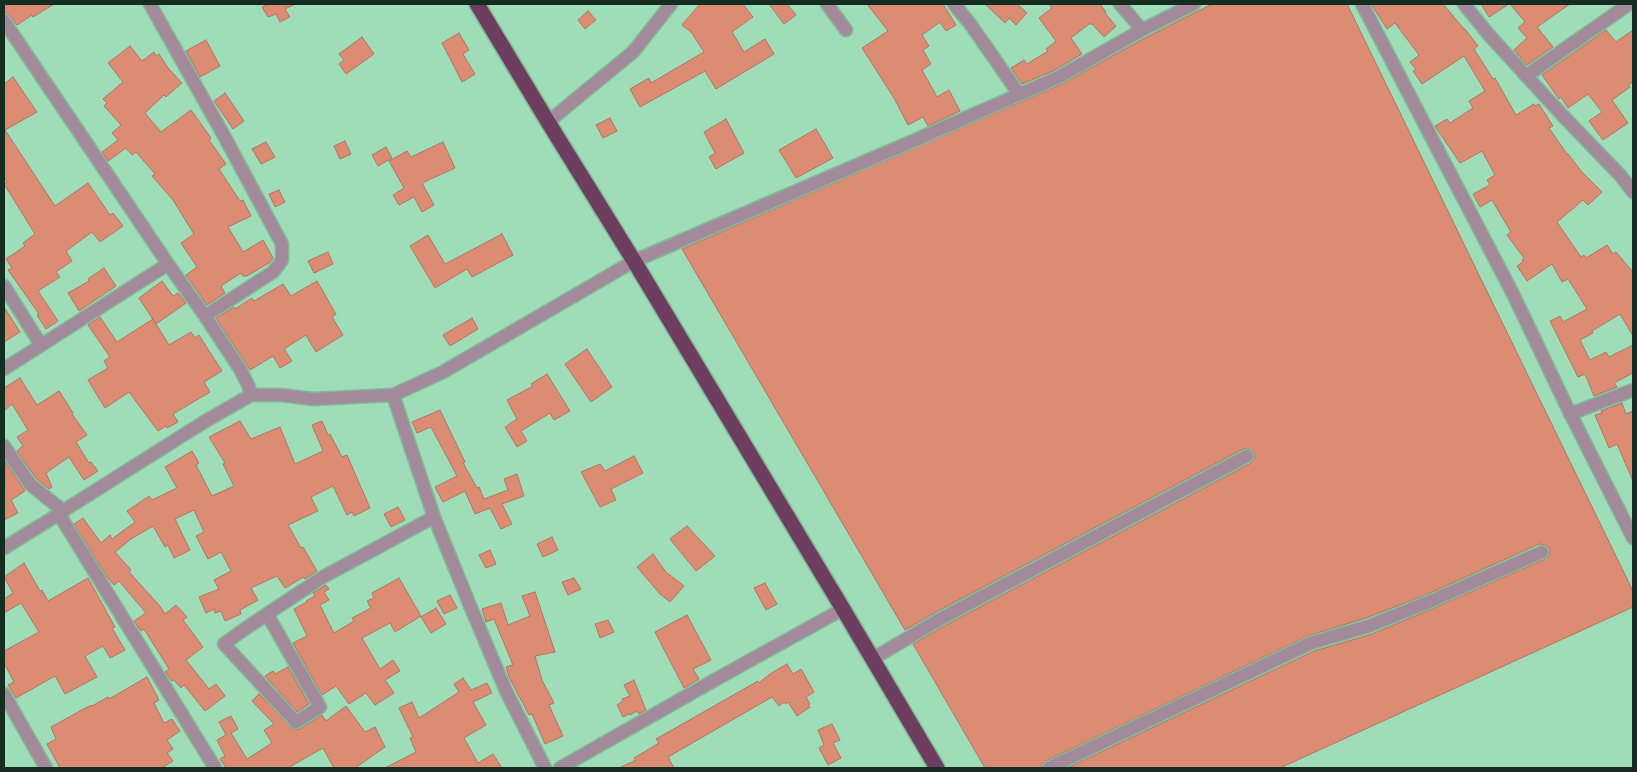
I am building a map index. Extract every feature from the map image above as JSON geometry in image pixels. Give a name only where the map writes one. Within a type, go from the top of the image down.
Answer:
[{"type":"highway","points":[[477,4],[634,261],[937,768]]},
{"type":"street","points":[[150,4],[282,244],[282,260],[273,272],[205,316]]},
{"type":"street","points":[[548,122],[633,52],[671,4]]},
{"type":"street","points":[[827,4],[846,30]]},
{"type":"street","points":[[954,4],[971,24],[1019,94]]},
{"type":"street","points":[[1120,4],[1142,30]]},
{"type":"street","points":[[4,548],[204,422],[251,395],[280,395],[313,400],[393,395],[443,372],[634,261],[1059,77],[1142,30],[1194,4]]},
{"type":"street","points":[[1362,4],[1513,294],[1570,414],[1633,538]]},
{"type":"street","points":[[1464,4],[1489,35],[1620,175],[1633,192]]},
{"type":"street","points":[[1526,76],[1629,4]]},
{"type":"street","points":[[4,21],[205,316],[240,369],[251,395]]},
{"type":"street","points":[[4,369],[168,264]]},
{"type":"street","points":[[4,286],[41,345]]},
{"type":"street","points":[[1570,414],[1633,390]]},
{"type":"street","points":[[393,395],[434,517],[506,691],[545,768]]},
{"type":"street","points":[[4,446],[30,484],[61,513],[215,768]]},
{"type":"street","points":[[872,659],[942,618],[1247,456]]},
{"type":"street","points":[[267,614],[320,706],[296,722],[224,644],[267,614],[323,578],[434,517]]},
{"type":"street","points":[[1049,768],[1311,643],[1369,626],[1542,552]]},
{"type":"street","points":[[560,768],[843,609]]},
{"type":"street","points":[[4,694],[46,768]]},
{"type":"building","points":[[8,4],[54,4],[17,25],[4,11],[4,7]]},
{"type":"building","points":[[268,4],[295,4],[285,9],[290,17],[280,22],[276,14],[268,17],[262,7]]},
{"type":"building","points":[[700,4],[743,4],[753,17],[732,32],[744,52],[765,39],[774,54],[716,89],[705,71],[640,107],[630,89],[649,78],[651,83],[704,52],[691,32],[682,25]]},
{"type":"building","points":[[769,4],[787,4],[796,15],[784,24]]},
{"type":"building","points":[[867,4],[943,4],[956,25],[946,31],[940,22],[922,35],[929,46],[923,50],[931,64],[922,70],[937,97],[949,90],[960,111],[928,126],[923,117],[908,125],[894,98],[862,48],[888,31]]},
{"type":"building","points":[[985,4],[1017,4],[1027,13],[1016,25],[1009,18],[1005,23]]},
{"type":"building","points":[[1049,4],[1100,4],[1116,26],[1104,37],[1092,24],[1089,24],[1071,38],[1082,54],[1055,70],[1022,84],[1011,68],[1024,60],[1027,64],[1048,51],[1046,49],[1056,41],[1039,18],[1052,8]]},
{"type":"building","points":[[1212,4],[1347,4],[1633,591],[1633,607],[1280,768],[1067,768],[1314,651],[1372,634],[1545,559],[1549,556],[1550,549],[1546,545],[1539,544],[1428,594],[1366,618],[1308,636],[1046,761],[1042,764],[1041,768],[985,768],[913,644],[1251,463],[1255,457],[1254,452],[1248,448],[1243,449],[905,630],[682,249],[1062,84],[1143,39]]},
{"type":"building","points":[[1371,4],[1443,4],[1478,46],[1474,49],[1493,79],[1495,78],[1516,115],[1534,104],[1535,106],[1539,104],[1553,126],[1549,128],[1567,154],[1602,192],[1588,205],[1583,200],[1557,222],[1581,257],[1584,255],[1586,258],[1607,245],[1613,254],[1616,252],[1633,272],[1633,336],[1620,314],[1580,340],[1590,360],[1606,352],[1609,357],[1633,345],[1633,373],[1614,383],[1617,387],[1594,396],[1585,374],[1578,377],[1550,321],[1560,316],[1563,322],[1587,309],[1568,279],[1562,282],[1552,264],[1527,281],[1517,266],[1523,262],[1524,258],[1507,235],[1511,232],[1492,200],[1480,207],[1473,194],[1490,185],[1487,180],[1495,175],[1482,151],[1460,163],[1435,126],[1447,119],[1450,123],[1473,108],[1469,101],[1485,91],[1464,56],[1422,84],[1413,71],[1416,69],[1410,62],[1419,55],[1395,23],[1387,29]]},
{"type":"building","points":[[1481,4],[1509,4],[1489,17]]},
{"type":"building","points":[[1510,4],[1570,4],[1537,27],[1553,47],[1527,65],[1514,50],[1527,38],[1518,28],[1525,22]]},
{"type":"building","points":[[588,11],[596,20],[585,29],[578,20]]},
{"type":"building","points":[[1606,30],[1616,42],[1633,30],[1633,82],[1628,85],[1630,87],[1612,100],[1628,123],[1603,140],[1589,121],[1602,112],[1588,94],[1568,108],[1542,75]]},
{"type":"building","points":[[459,33],[469,50],[463,54],[475,74],[462,82],[442,43]]},
{"type":"building","points":[[362,37],[374,54],[346,74],[339,64],[344,60],[339,54]]},
{"type":"building","points":[[206,40],[220,66],[200,77],[186,51]]},
{"type":"building","points":[[130,46],[142,61],[154,52],[156,56],[159,54],[168,68],[182,83],[166,97],[164,95],[145,113],[161,132],[191,110],[211,138],[209,140],[226,164],[219,169],[240,201],[243,200],[251,216],[228,227],[243,252],[263,240],[273,258],[269,263],[247,276],[243,276],[241,273],[221,286],[225,293],[207,305],[186,275],[197,267],[181,243],[194,234],[173,200],[152,176],[155,174],[136,152],[132,155],[126,148],[108,161],[102,152],[118,140],[112,133],[121,125],[104,106],[107,103],[103,99],[123,82],[108,63]]},
{"type":"building","points":[[13,77],[37,112],[5,130],[55,206],[88,183],[110,215],[113,213],[123,226],[100,242],[92,232],[66,251],[72,261],[56,272],[60,277],[38,291],[58,321],[46,329],[37,315],[39,314],[8,270],[12,268],[6,259],[25,246],[23,243],[35,234],[4,184],[7,182],[4,177],[4,84]]},
{"type":"building","points":[[225,93],[244,121],[233,129],[214,101]]},
{"type":"building","points":[[610,118],[617,131],[603,138],[596,125]]},
{"type":"building","points":[[726,119],[744,153],[716,169],[709,157],[715,153],[704,132]]},
{"type":"building","points":[[816,129],[833,158],[796,178],[779,150]]},
{"type":"building","points":[[345,141],[351,154],[340,159],[334,146]]},
{"type":"building","points":[[266,142],[275,157],[261,164],[252,149]]},
{"type":"building","points":[[443,142],[455,168],[422,183],[434,205],[422,212],[414,197],[399,205],[393,195],[404,188],[389,161],[407,151],[411,157]]},
{"type":"building","points":[[386,147],[392,158],[378,166],[372,155]]},
{"type":"building","points":[[279,190],[285,202],[275,207],[269,194]]},
{"type":"building","points":[[502,234],[513,255],[472,277],[467,269],[435,288],[410,246],[428,235],[445,264]]},
{"type":"building","points":[[328,252],[333,264],[314,273],[308,261]]},
{"type":"building","points":[[104,268],[116,286],[79,311],[68,293],[89,281],[88,279]]},
{"type":"building","points":[[162,281],[173,296],[178,293],[186,303],[156,324],[139,298]]},
{"type":"building","points":[[317,281],[336,314],[332,317],[343,335],[316,352],[306,335],[284,349],[292,361],[280,368],[273,356],[250,370],[216,318],[252,298],[254,301],[283,284],[291,296]]},
{"type":"building","points":[[4,307],[20,332],[4,342]]},
{"type":"building","points":[[100,317],[117,342],[153,319],[169,345],[191,332],[195,338],[199,335],[222,371],[204,382],[210,392],[173,414],[178,422],[158,431],[129,392],[105,408],[88,380],[108,368],[104,361],[110,357],[88,325]]},
{"type":"building","points":[[472,318],[478,329],[450,346],[443,335]]},
{"type":"building","points":[[587,349],[612,387],[591,402],[565,364]]},
{"type":"building","points":[[547,374],[570,411],[554,420],[550,413],[521,431],[527,441],[517,447],[505,427],[517,419],[507,400],[533,386],[531,384]]},
{"type":"building","points":[[20,378],[37,405],[59,391],[87,435],[76,442],[89,463],[91,462],[98,471],[84,480],[69,457],[46,473],[52,487],[49,489],[36,478],[17,451],[23,446],[17,437],[28,430],[12,404],[4,411],[4,388]]},
{"type":"building","points":[[1622,403],[1626,414],[1633,411],[1633,481],[1617,444],[1609,448],[1595,415]]},
{"type":"building","points":[[440,410],[465,462],[463,463],[477,488],[479,487],[484,499],[508,490],[504,479],[517,474],[524,496],[502,504],[512,524],[501,529],[490,508],[475,514],[465,491],[443,502],[435,487],[457,476],[431,427],[417,433],[412,422]]},
{"type":"building","points":[[240,421],[251,439],[280,427],[295,464],[323,451],[312,425],[322,421],[328,435],[330,434],[342,457],[347,455],[370,508],[354,516],[352,512],[347,515],[333,486],[311,497],[318,511],[288,525],[317,571],[285,588],[277,576],[251,588],[258,600],[240,610],[241,614],[225,621],[221,611],[215,613],[214,609],[206,613],[199,597],[219,589],[214,580],[231,571],[221,552],[208,559],[196,536],[204,532],[194,510],[175,519],[190,550],[174,558],[168,545],[165,547],[153,526],[131,539],[115,552],[131,570],[129,572],[165,614],[176,605],[187,617],[183,620],[203,647],[186,660],[209,689],[216,684],[225,696],[205,711],[184,685],[181,688],[165,672],[169,669],[144,629],[141,631],[134,621],[146,613],[119,581],[114,585],[107,577],[74,524],[83,518],[101,543],[110,535],[112,539],[135,522],[127,511],[149,496],[152,500],[177,488],[165,467],[192,451],[199,463],[196,465],[212,496],[234,486],[223,464],[225,463],[209,437]]},
{"type":"building","points":[[634,456],[643,473],[611,489],[616,500],[600,507],[581,472],[600,464],[605,471]]},
{"type":"building","points":[[5,461],[25,491],[11,500],[18,513],[4,520]]},
{"type":"building","points":[[398,507],[405,520],[391,527],[384,514]]},
{"type":"building","points":[[687,526],[715,556],[696,571],[670,539]]},
{"type":"building","points":[[552,537],[558,550],[543,557],[537,544]]},
{"type":"building","points":[[490,550],[496,564],[486,568],[479,555]]},
{"type":"building","points":[[653,554],[666,572],[684,586],[670,602],[660,594],[637,567]]},
{"type":"building","points":[[24,563],[48,601],[88,578],[115,627],[112,628],[125,650],[110,658],[103,646],[85,656],[97,677],[65,694],[55,676],[16,698],[8,685],[14,682],[4,663],[4,651],[39,632],[21,603],[4,613],[4,599],[13,593],[4,577]]},
{"type":"building","points":[[399,578],[421,616],[395,632],[390,623],[362,638],[380,669],[393,660],[400,671],[385,680],[394,693],[375,705],[366,693],[349,704],[336,686],[322,695],[293,643],[307,636],[294,609],[315,596],[313,593],[326,585],[329,589],[324,592],[329,600],[320,605],[334,633],[354,621],[352,618],[371,608],[367,601],[374,598],[372,593]]},
{"type":"building","points":[[574,578],[581,589],[568,595],[562,582]]},
{"type":"building","points":[[765,583],[777,604],[766,610],[754,588]]},
{"type":"building","points":[[535,592],[555,652],[535,656],[542,680],[554,703],[549,705],[563,736],[545,744],[532,714],[529,715],[510,679],[506,667],[513,665],[494,619],[486,622],[482,609],[501,603],[508,625],[530,616],[522,596]]},
{"type":"building","points":[[450,595],[457,608],[444,614],[437,601]]},
{"type":"building","points":[[436,608],[446,624],[431,633],[421,617]]},
{"type":"building","points":[[687,615],[711,660],[693,669],[699,679],[684,688],[655,632]]},
{"type":"building","points":[[608,620],[614,632],[600,638],[595,624]]},
{"type":"building","points":[[787,664],[793,674],[801,669],[814,692],[806,697],[810,707],[797,716],[788,702],[786,704],[784,702],[779,706],[772,697],[668,757],[674,768],[619,768],[636,760],[634,758],[659,743],[656,739],[758,681],[759,683]]},
{"type":"building","points":[[288,667],[309,704],[297,712],[265,676],[273,671],[275,674]]},
{"type":"building","points":[[147,677],[159,700],[154,703],[164,723],[172,719],[180,731],[167,740],[173,749],[167,753],[173,761],[162,768],[60,768],[47,744],[56,739],[51,727],[91,705],[108,697],[109,699]]},
{"type":"building","points":[[463,678],[471,690],[487,683],[492,693],[473,702],[486,725],[464,738],[478,763],[493,754],[502,768],[385,768],[416,752],[410,738],[413,737],[399,708],[412,702],[419,718],[459,692],[454,684]]},
{"type":"building","points":[[634,680],[646,710],[639,714],[637,711],[623,717],[617,705],[623,701],[622,699],[630,696],[624,685]]},
{"type":"building","points":[[259,694],[294,730],[300,729],[322,715],[326,721],[346,706],[365,732],[375,727],[385,747],[355,768],[334,768],[323,748],[288,768],[226,768],[220,759],[225,756],[217,740],[226,735],[219,722],[231,716],[238,729],[231,733],[247,759],[272,743],[264,730],[274,724],[252,701]]},
{"type":"building","points":[[832,724],[840,740],[833,743],[841,758],[828,765],[819,748],[824,745],[818,730]]}]
